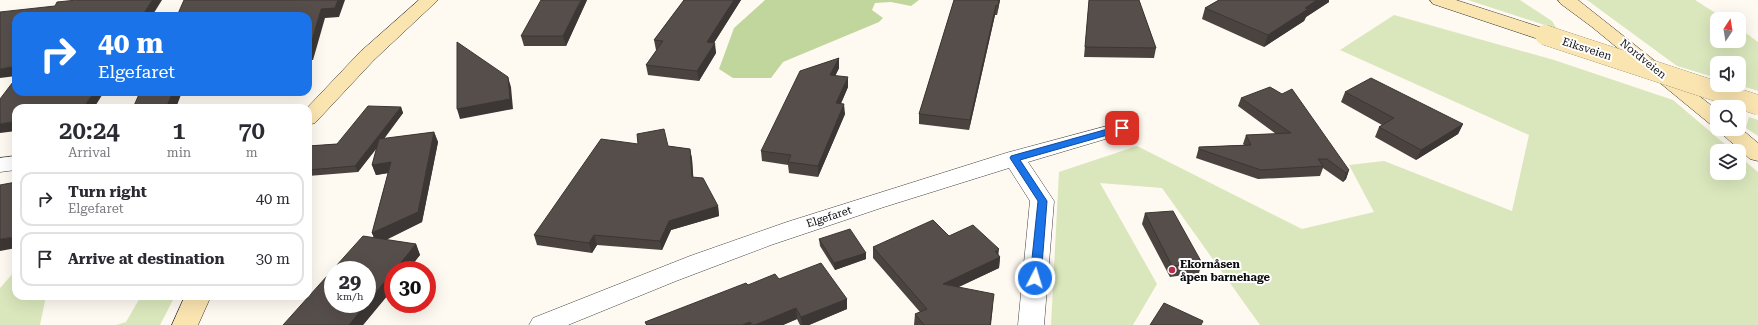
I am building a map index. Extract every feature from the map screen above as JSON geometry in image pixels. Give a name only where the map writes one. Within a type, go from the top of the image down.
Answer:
[{"type":"street","points":[[312,115],[367,56],[429,0]]},
{"type":"street","name":"Eiksveien","points":[[1439,0],[1758,106]]},
{"type":"street","name":"Nordveien","points":[[1567,0],[1604,27],[1710,114]]},
{"type":"street","name":"Elgefaret","points":[[542,325],[640,285],[794,228],[1014,158],[1122,128]]},
{"type":"street","points":[[1736,136],[1758,154]]},
{"type":"street","points":[[1014,158],[1042,201],[1031,325]]},
{"type":"street","points":[[0,165],[12,164]]},
{"type":"street","points":[[185,325],[196,300]]},
{"type":"green space","points":[[765,0],[919,0],[911,6],[891,2],[875,3],[872,10],[883,18],[879,22],[783,62],[771,78],[733,78],[719,69],[734,28]]},
{"type":"green space","points":[[1468,0],[1520,0],[1552,21],[1557,29]]},
{"type":"green space","points":[[1587,0],[1695,0],[1714,12],[1710,12],[1710,48],[1746,48],[1746,33],[1758,42],[1758,91],[1746,87],[1746,56],[1710,56],[1710,76],[1677,66]]},
{"type":"green space","points":[[1394,15],[1554,60],[1673,100],[1710,131],[1710,136],[1715,136],[1725,144],[1710,144],[1710,180],[1746,180],[1746,162],[1758,172],[1758,325],[1260,325],[1162,188],[1100,183],[1157,284],[1133,325],[1051,325],[1059,172],[1137,146],[1302,229],[1374,212],[1349,165],[1384,161],[1512,211],[1529,135],[1340,50]]},
{"type":"green space","points":[[1749,117],[1758,120],[1758,136],[1746,128]]},
{"type":"green space","points":[[12,274],[12,300],[45,300],[40,325],[0,325],[0,288]]},
{"type":"green space","points":[[139,300],[173,300],[160,325],[116,325],[126,322]]},
{"type":"building","points":[[77,0],[152,0],[144,12],[12,12],[12,67],[0,69],[0,12],[55,6],[57,2]]},
{"type":"building","points":[[184,0],[338,0],[335,8],[321,9],[312,40],[312,12],[179,12]]},
{"type":"building","points":[[541,0],[581,0],[563,36],[521,36]]},
{"type":"building","points":[[684,0],[734,0],[707,42],[715,43],[697,71],[646,65],[663,41],[654,40]]},
{"type":"building","points":[[954,0],[999,0],[998,6],[996,5],[970,120],[919,114]]},
{"type":"building","points":[[1089,0],[1139,0],[1156,48],[1085,47]]},
{"type":"building","points":[[1219,0],[1317,0],[1305,8],[1308,9],[1268,35],[1205,8]]},
{"type":"building","points":[[457,42],[508,77],[510,99],[457,109]]},
{"type":"building","points":[[839,58],[830,75],[848,77],[836,103],[844,104],[818,166],[788,162],[791,155],[761,151],[800,71]]},
{"type":"building","points":[[1371,78],[1463,124],[1421,150],[1379,127],[1394,118],[1345,92]]},
{"type":"building","points":[[12,83],[12,96],[91,96],[86,104],[12,104],[12,122],[0,124],[0,99]]},
{"type":"building","points":[[1270,87],[1282,94],[1292,89],[1349,170],[1346,173],[1327,159],[1318,159],[1323,166],[1261,170],[1199,149],[1199,147],[1251,145],[1246,135],[1291,133],[1241,98]]},
{"type":"building","points":[[138,96],[171,96],[168,104],[135,104]]},
{"type":"building","points":[[368,106],[401,107],[355,166],[312,170],[312,146],[337,144]]},
{"type":"building","points":[[664,129],[668,146],[690,149],[692,177],[703,178],[718,206],[669,221],[660,241],[594,235],[589,243],[534,235],[601,139],[638,144],[637,134]]},
{"type":"building","points":[[434,132],[418,212],[372,233],[391,162],[372,165],[379,139]]},
{"type":"building","points":[[12,183],[12,238],[0,239],[0,185]]},
{"type":"building","points":[[1173,211],[1202,263],[1172,266],[1145,213]]},
{"type":"building","points":[[933,220],[949,236],[973,225],[999,249],[995,251],[1000,257],[943,284],[994,294],[990,325],[924,325],[915,314],[927,309],[873,247]]},
{"type":"building","points":[[850,229],[866,253],[834,263],[819,239]]},
{"type":"building","points":[[363,236],[416,244],[402,261],[384,261],[384,283],[376,292],[376,261],[341,261]]},
{"type":"building","points":[[821,263],[847,299],[801,317],[796,308],[755,325],[750,322],[742,325],[647,325],[645,322],[746,283],[748,285],[775,274],[779,279]]},
{"type":"building","points":[[324,279],[324,313],[359,313],[349,325],[283,325],[305,300],[312,300],[312,293]]},
{"type":"building","points":[[1164,303],[1203,321],[1201,325],[1150,325]]},
{"type":"place","name":"Ekornåsen åpen barnehage","points":[[1172,270]]},
{"type":"route","points":[[1035,278],[1042,201],[1014,158],[1122,128]]}]
